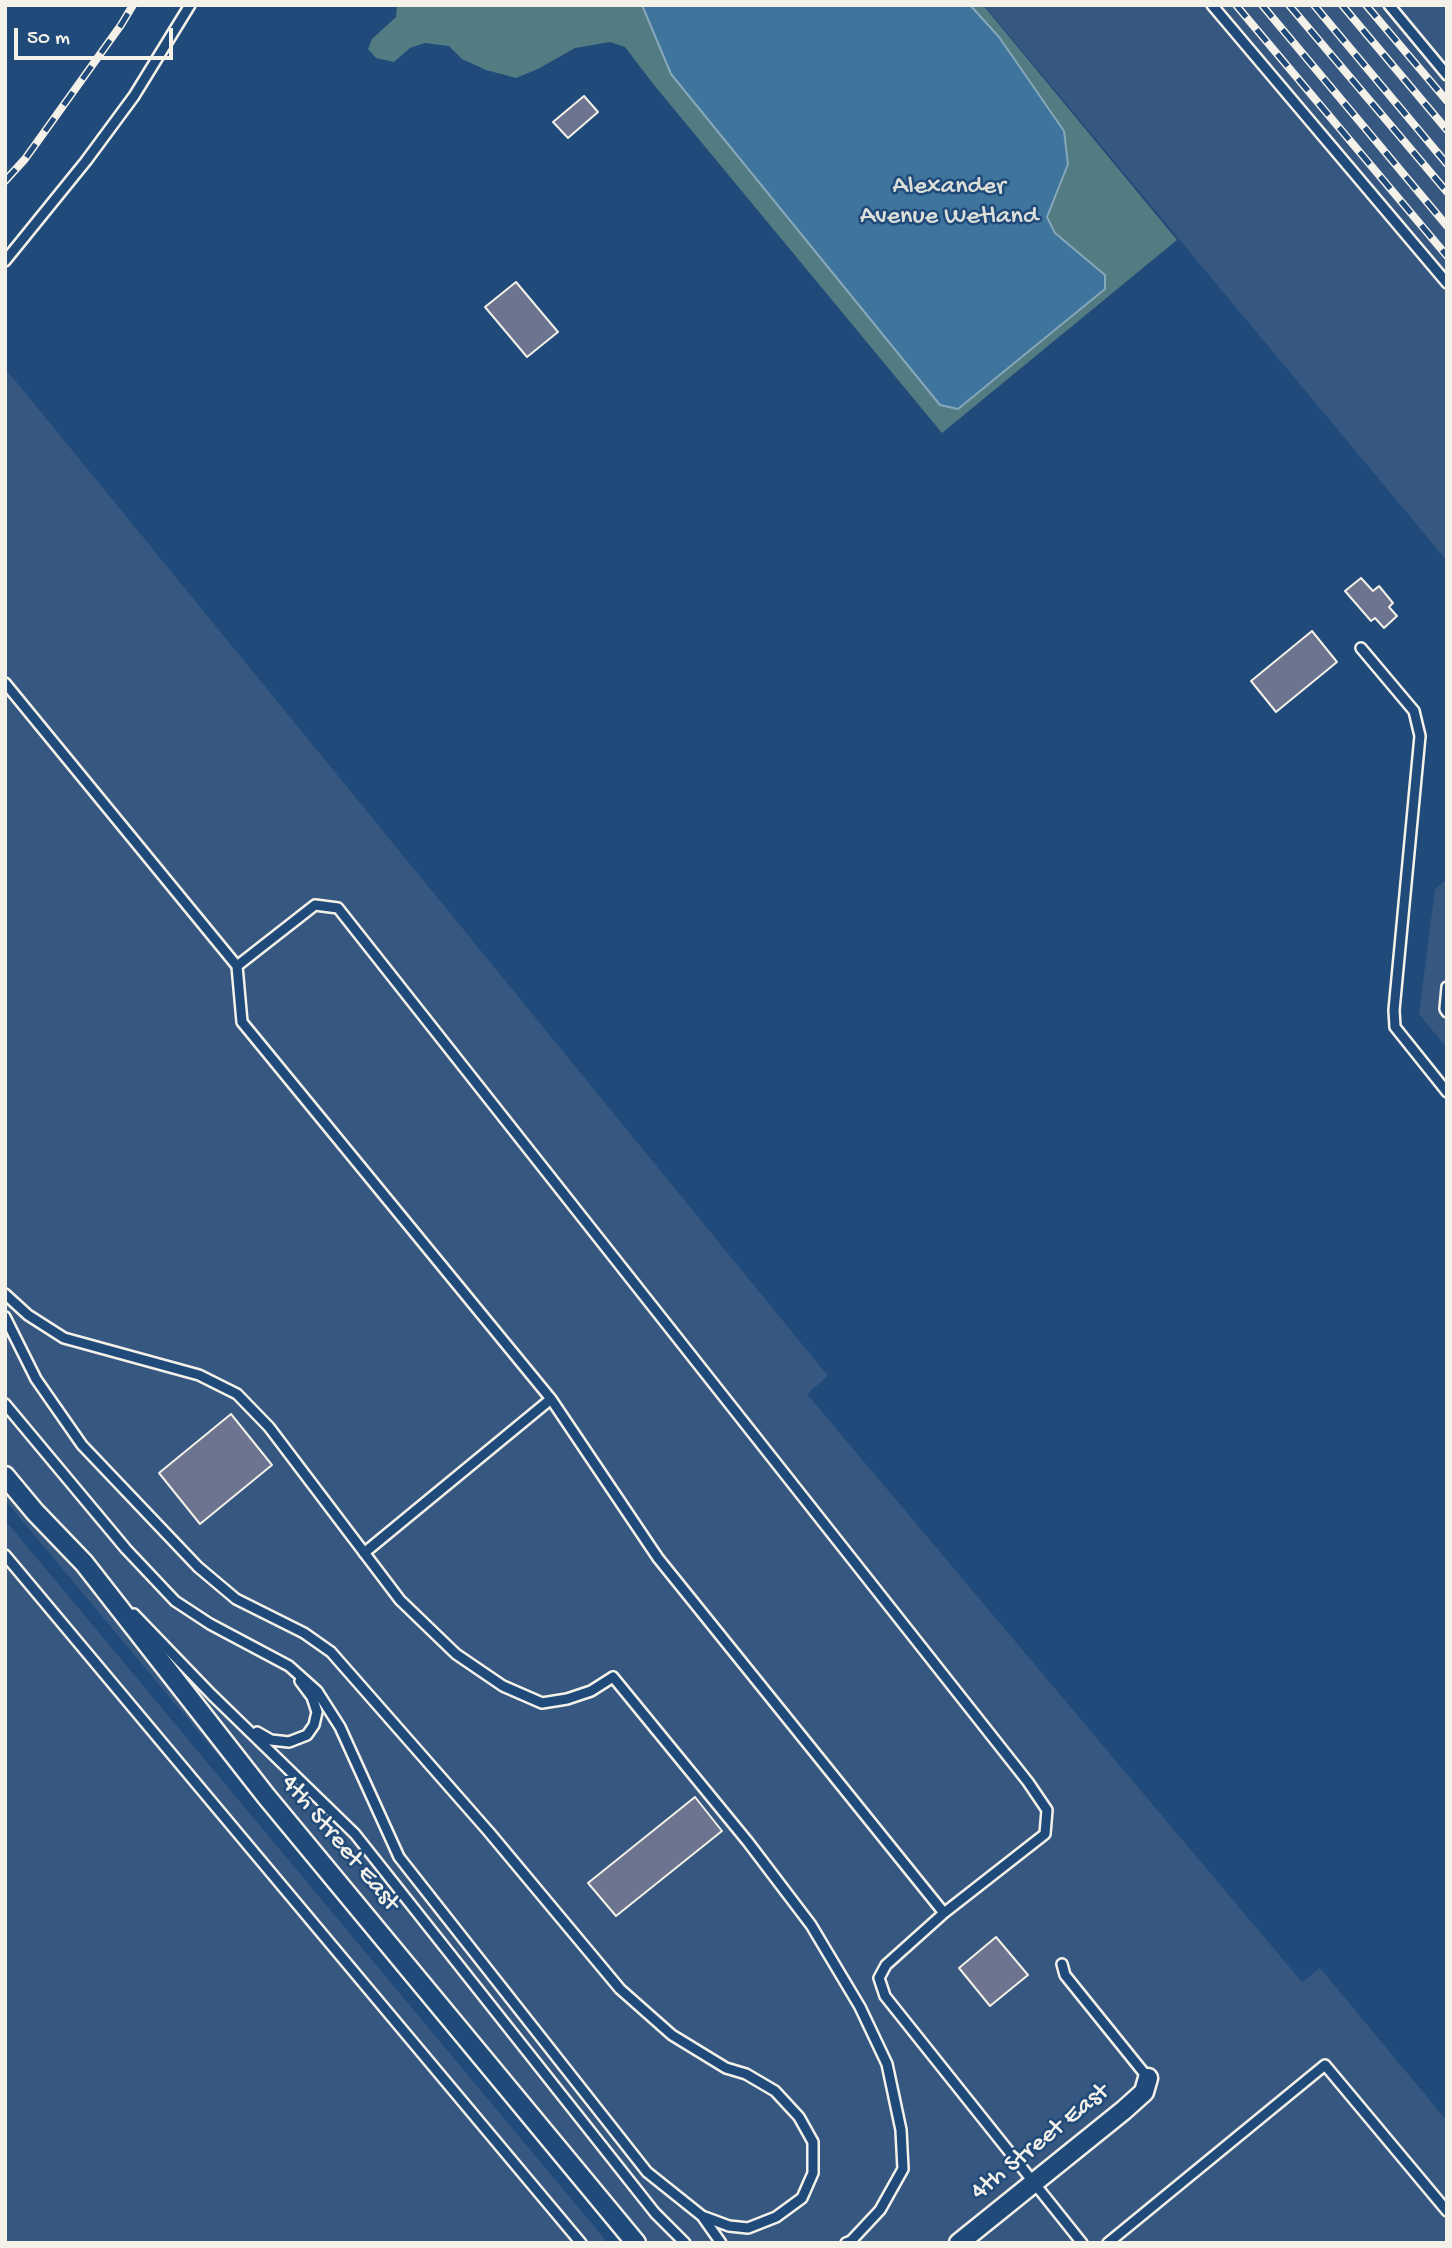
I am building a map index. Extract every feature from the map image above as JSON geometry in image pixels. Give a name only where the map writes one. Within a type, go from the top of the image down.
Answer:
[{"type":"street","name":"4th Street East","points":[[5,1476],[84,1563],[266,1796],[636,2243]]},
{"type":"street","name":"4th Street East","points":[[959,2243],[1144,2092],[1148,2078]]},
{"type":"lane","points":[[5,261],[86,161],[134,96],[191,5]]},
{"type":"lane","points":[[1212,5],[1447,283]]},
{"type":"lane","points":[[1389,5],[1447,75]]},
{"type":"lane","points":[[1361,648],[1414,710],[1420,736],[1394,1010],[1395,1027],[1447,1092]]},
{"type":"lane","points":[[5,683],[237,966],[242,1022],[551,1399],[658,1558],[944,1913]]},
{"type":"lane","points":[[237,966],[315,905],[338,908],[1047,1810],[1045,1834],[944,1913],[886,1965],[879,1978],[885,1996],[1082,2243]]},
{"type":"lane","points":[[1447,987],[1447,1012]]},
{"type":"lane","points":[[5,1294],[28,1315],[64,1338],[199,1375],[237,1394],[269,1427],[400,1600],[456,1654],[503,1686],[542,1703],[579,1695],[613,1677],[748,1842],[811,1926],[860,2007],[887,2064],[901,2130],[903,2169],[880,2210],[846,2243]]},
{"type":"lane","points":[[5,1317],[36,1379],[82,1445],[198,1567],[236,1599],[304,1633],[331,1652],[489,1832],[620,1989],[672,2035],[726,2068],[746,2074],[775,2091],[799,2117],[813,2142],[813,2173],[802,2198],[776,2217],[748,2228],[729,2226],[702,2216]]},
{"type":"lane","points":[[365,1553],[551,1399]]},
{"type":"lane","points":[[5,1404],[126,1549],[175,1601],[210,1624],[289,1666],[317,1691],[340,1727],[399,1857],[647,2172],[702,2216],[721,2243]]},
{"type":"lane","points":[[5,1555],[581,2243]]},
{"type":"lane","points":[[84,1563],[355,1834],[655,2213],[685,2243]]},
{"type":"lane","points":[[243,1724],[271,1740],[289,1742],[307,1735],[314,1725],[317,1712],[312,1698],[289,1666]]},
{"type":"lane","points":[[1062,1964],[1065,1975],[1148,2078]]},
{"type":"lane","points":[[1108,2243],[1325,2065],[1447,2211]]},
{"type":"shaded area","name":"Alexander Avenue Wetland","points":[[642,5],[970,5],[999,37],[1064,131],[1068,164],[1047,217],[1055,233],[1105,275],[1105,289],[958,409],[940,405],[671,74]]},
{"type":"shaded area","points":[[984,5],[1447,5],[1447,561]]},
{"type":"shaded area","points":[[5,368],[828,1376],[807,1394],[1302,1982],[1320,1968],[1447,2121],[1447,2243],[625,2243],[5,1500]]},
{"type":"shaded area","points":[[1447,879],[1447,1048],[1419,1014],[1435,889]]},
{"type":"shaded area","points":[[5,1520],[608,2243],[5,2243]]},
{"type":"green space","name":"Alexander Avenue Wetland","points":[[397,5],[983,5],[1177,240],[942,433],[625,47],[610,42],[575,48],[516,78],[486,70],[462,59],[449,46],[425,43],[410,48],[394,62],[376,58],[368,49],[372,39],[396,17]]},
{"type":"building","points":[[584,96],[598,112],[568,138],[553,122]]},
{"type":"building","points":[[516,282],[558,332],[527,357],[485,307]]},
{"type":"building","points":[[1361,578],[1373,591],[1379,586],[1393,603],[1389,607],[1397,616],[1384,628],[1375,618],[1371,621],[1345,591]]},
{"type":"building","points":[[1312,631],[1337,662],[1276,712],[1251,681]]},
{"type":"building","points":[[231,1414],[272,1465],[200,1524],[159,1473]]},
{"type":"building","points":[[695,1797],[722,1831],[616,1916],[588,1883]]},
{"type":"building","points":[[996,1937],[1028,1975],[990,2006],[959,1968]]},
{"type":"railway","points":[[5,181],[25,159],[133,5]]},
{"type":"railway","points":[[1236,5],[1447,256]]},
{"type":"railway","points":[[1262,5],[1447,226]]},
{"type":"railway","points":[[1289,5],[1447,192]]},
{"type":"railway","points":[[1314,5],[1447,164]]},
{"type":"railway","points":[[1342,5],[1447,130]]},
{"type":"railway","points":[[1366,5],[1447,101]]}]
